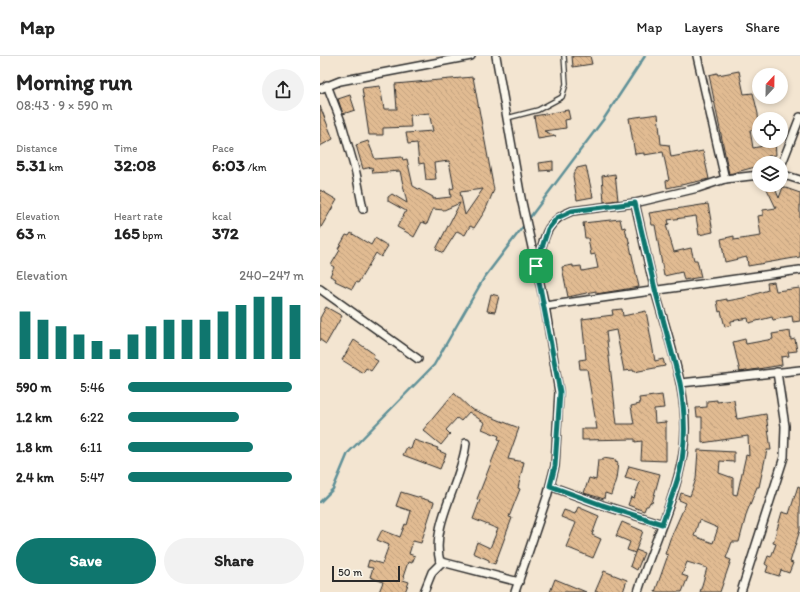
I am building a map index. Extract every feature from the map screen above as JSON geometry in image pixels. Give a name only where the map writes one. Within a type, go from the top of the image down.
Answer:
[{"type":"street","points":[[320,90],[327,85],[403,68],[471,56]]},
{"type":"street","points":[[496,56],[524,213],[545,306],[560,392],[555,466],[550,486],[515,592]]},
{"type":"street","points":[[697,56],[725,179]]},
{"type":"street","points":[[327,85],[342,124],[356,173],[363,209]]},
{"type":"street","points":[[785,156],[800,117]]},
{"type":"street","points":[[536,266],[548,229],[557,218],[572,211],[635,203],[698,188],[725,179],[752,176]]},
{"type":"street","points":[[788,176],[800,180]]},
{"type":"street","points":[[635,203],[655,289],[680,383],[684,428],[683,453],[675,487],[638,592]]},
{"type":"street","points":[[545,306],[655,289],[800,270]]},
{"type":"street","points":[[320,289],[418,359]]},
{"type":"street","points":[[680,383],[800,370]]},
{"type":"street","points":[[741,592],[784,457],[785,426],[777,372]]},
{"type":"street","points":[[424,592],[432,572],[440,562],[437,546],[440,531],[460,472],[466,443]]},
{"type":"street","points":[[550,486],[602,505],[662,524]]},
{"type":"street","points":[[440,562],[447,562],[519,582]]},
{"type":"lane","points":[[507,118],[538,110],[562,97],[566,84],[564,56]]},
{"type":"building","points":[[572,56],[590,56],[592,64],[573,67]]},
{"type":"building","points":[[739,71],[744,94],[752,93],[752,104],[756,104],[758,112],[752,112],[752,130],[750,130],[752,148],[776,148],[776,155],[752,156],[752,168],[729,174],[709,75],[717,73],[718,75]]},
{"type":"building","points":[[473,77],[494,190],[485,211],[474,228],[470,226],[465,235],[457,231],[443,253],[436,249],[460,203],[444,210],[433,209],[427,224],[422,222],[414,237],[397,227],[406,211],[388,201],[388,197],[392,194],[407,203],[400,171],[373,173],[372,167],[363,169],[356,145],[368,141],[375,159],[402,157],[403,160],[407,159],[413,186],[433,197],[433,199],[451,197],[450,189],[454,188],[449,161],[434,163],[436,179],[426,180],[424,163],[419,164],[417,143],[408,144],[406,133],[433,131],[429,113],[410,115],[411,127],[383,128],[383,135],[369,135],[362,88],[380,86],[384,109],[397,109],[395,84]],"holes":[[[483,189],[465,215],[460,192]]]},
{"type":"building","points":[[350,95],[355,110],[343,114],[338,99]]},
{"type":"building","points":[[320,106],[333,139],[320,146]]},
{"type":"building","points":[[568,110],[570,119],[565,120],[566,128],[544,131],[556,136],[538,139],[534,116]]},
{"type":"building","points":[[658,114],[661,144],[669,145],[671,157],[703,151],[709,179],[667,188],[666,181],[669,180],[663,152],[644,155],[644,153],[635,154],[629,118]]},
{"type":"building","points":[[553,161],[553,170],[540,171],[539,163]]},
{"type":"building","points":[[586,166],[593,197],[577,200],[573,176],[577,168]]},
{"type":"building","points":[[615,174],[618,200],[604,202],[602,176]]},
{"type":"building","points":[[788,189],[800,193],[800,257],[748,266],[747,257],[725,262],[721,239],[734,236],[734,240],[761,236],[758,216],[763,215],[763,210],[776,208],[768,192],[776,192],[779,198],[781,192],[788,192]]},
{"type":"building","points":[[320,190],[337,200],[320,229]]},
{"type":"building","points":[[708,204],[713,232],[699,235],[696,216],[668,220],[669,224],[666,225],[674,252],[691,248],[694,260],[697,260],[701,277],[684,280],[682,272],[664,276],[655,225],[652,225],[649,213]]},
{"type":"building","points":[[620,219],[622,228],[625,227],[628,237],[639,287],[596,294],[596,291],[568,297],[562,267],[573,265],[573,267],[581,266],[582,271],[598,268],[595,254],[591,255],[588,238],[585,238],[583,223]]},
{"type":"building","points":[[351,233],[371,245],[375,238],[388,246],[381,257],[376,253],[358,283],[356,282],[352,289],[335,281],[336,279],[330,276],[334,267],[331,265],[340,250],[338,249],[346,235],[349,236]]},
{"type":"building","points":[[774,282],[776,291],[800,288],[800,321],[793,322],[792,316],[773,320],[772,317],[749,323],[748,318],[731,321],[731,325],[725,327],[721,311],[719,312],[717,301],[743,298],[768,290],[767,283]]},
{"type":"building","points":[[491,294],[499,296],[495,312],[487,311]]},
{"type":"building","points":[[326,307],[342,316],[326,344],[320,340],[320,318]]},
{"type":"building","points":[[622,309],[623,316],[646,311],[655,361],[663,359],[665,366],[634,372],[633,370],[624,371],[616,330],[606,332],[617,424],[634,424],[631,406],[640,404],[639,398],[662,395],[664,408],[654,409],[655,423],[666,422],[666,461],[641,460],[642,441],[635,442],[635,439],[582,440],[582,429],[597,429],[587,369],[580,369],[579,360],[586,359],[582,319],[613,315],[612,310]]},
{"type":"building","points":[[790,331],[791,340],[795,339],[797,351],[788,352],[789,356],[781,357],[782,365],[740,372],[733,342],[745,339],[746,344],[773,339],[772,334]]},
{"type":"building","points":[[354,340],[374,354],[373,358],[378,361],[371,371],[366,368],[363,373],[342,360]]},
{"type":"building","points":[[454,393],[471,409],[519,428],[508,459],[524,462],[518,488],[520,489],[509,517],[512,518],[495,564],[473,553],[477,542],[490,548],[498,529],[473,519],[480,500],[477,499],[500,440],[498,439],[499,436],[482,429],[485,423],[469,412],[461,421],[457,418],[446,430],[450,434],[441,445],[423,430]]},
{"type":"building","points":[[717,400],[717,402],[734,400],[737,419],[766,414],[771,450],[767,450],[759,487],[757,487],[747,512],[739,542],[732,542],[726,558],[731,560],[720,592],[700,592],[707,568],[687,562],[682,575],[688,577],[682,592],[655,592],[668,555],[665,554],[670,539],[686,503],[679,500],[681,493],[690,496],[696,479],[698,450],[734,452],[734,462],[720,461],[719,473],[733,478],[733,494],[737,495],[746,455],[749,456],[748,436],[702,443],[702,417],[697,417],[696,408],[707,407],[707,401]],"holes":[[[699,520],[718,528],[713,543],[694,536]]]},
{"type":"building","points":[[414,440],[438,448],[437,450],[446,454],[440,469],[403,455],[407,447],[411,449]]},
{"type":"building","points":[[603,458],[616,460],[615,462],[618,463],[616,479],[611,495],[605,493],[604,499],[584,493],[589,478],[596,480],[598,460],[603,460]]},
{"type":"building","points":[[629,466],[660,474],[652,503],[650,502],[648,506],[646,506],[644,511],[628,505],[631,497],[634,498],[640,482],[625,478]]},
{"type":"building","points":[[798,486],[800,487],[800,530],[790,562],[793,563],[789,573],[781,570],[779,576],[766,572],[768,566],[765,564],[768,556],[771,557],[776,544],[773,543],[782,512],[789,514]]},
{"type":"building","points":[[401,492],[434,502],[421,543],[413,541],[409,554],[415,556],[412,563],[408,562],[403,577],[405,577],[403,580],[409,582],[405,592],[379,592],[383,582],[370,577],[373,568],[367,567],[369,560],[382,564],[389,545],[377,540],[382,530],[400,537],[405,524],[407,525],[411,511],[396,506]]},
{"type":"building","points":[[578,507],[599,516],[592,535],[601,539],[593,558],[566,547],[576,523],[561,517],[564,510],[575,514]]},
{"type":"building","points":[[622,522],[643,531],[635,553],[627,550],[630,542],[616,536]]},
{"type":"building","points":[[636,550],[644,553],[637,570],[630,566]]},
{"type":"building","points":[[604,571],[627,580],[623,592],[595,592]]},
{"type":"building","points":[[555,579],[586,592],[550,592]]},
{"type":"waterway","points":[[528,220],[603,120],[645,56]]},
{"type":"waterway","points":[[320,502],[333,489],[348,453],[434,365],[484,278],[525,224]]},
{"type":"route","points":[[635,203],[646,253],[683,399],[685,436],[683,453],[675,487],[662,524],[602,505],[550,486],[555,466],[560,392],[545,306],[536,266],[548,229],[562,214],[572,211],[635,203]]}]
